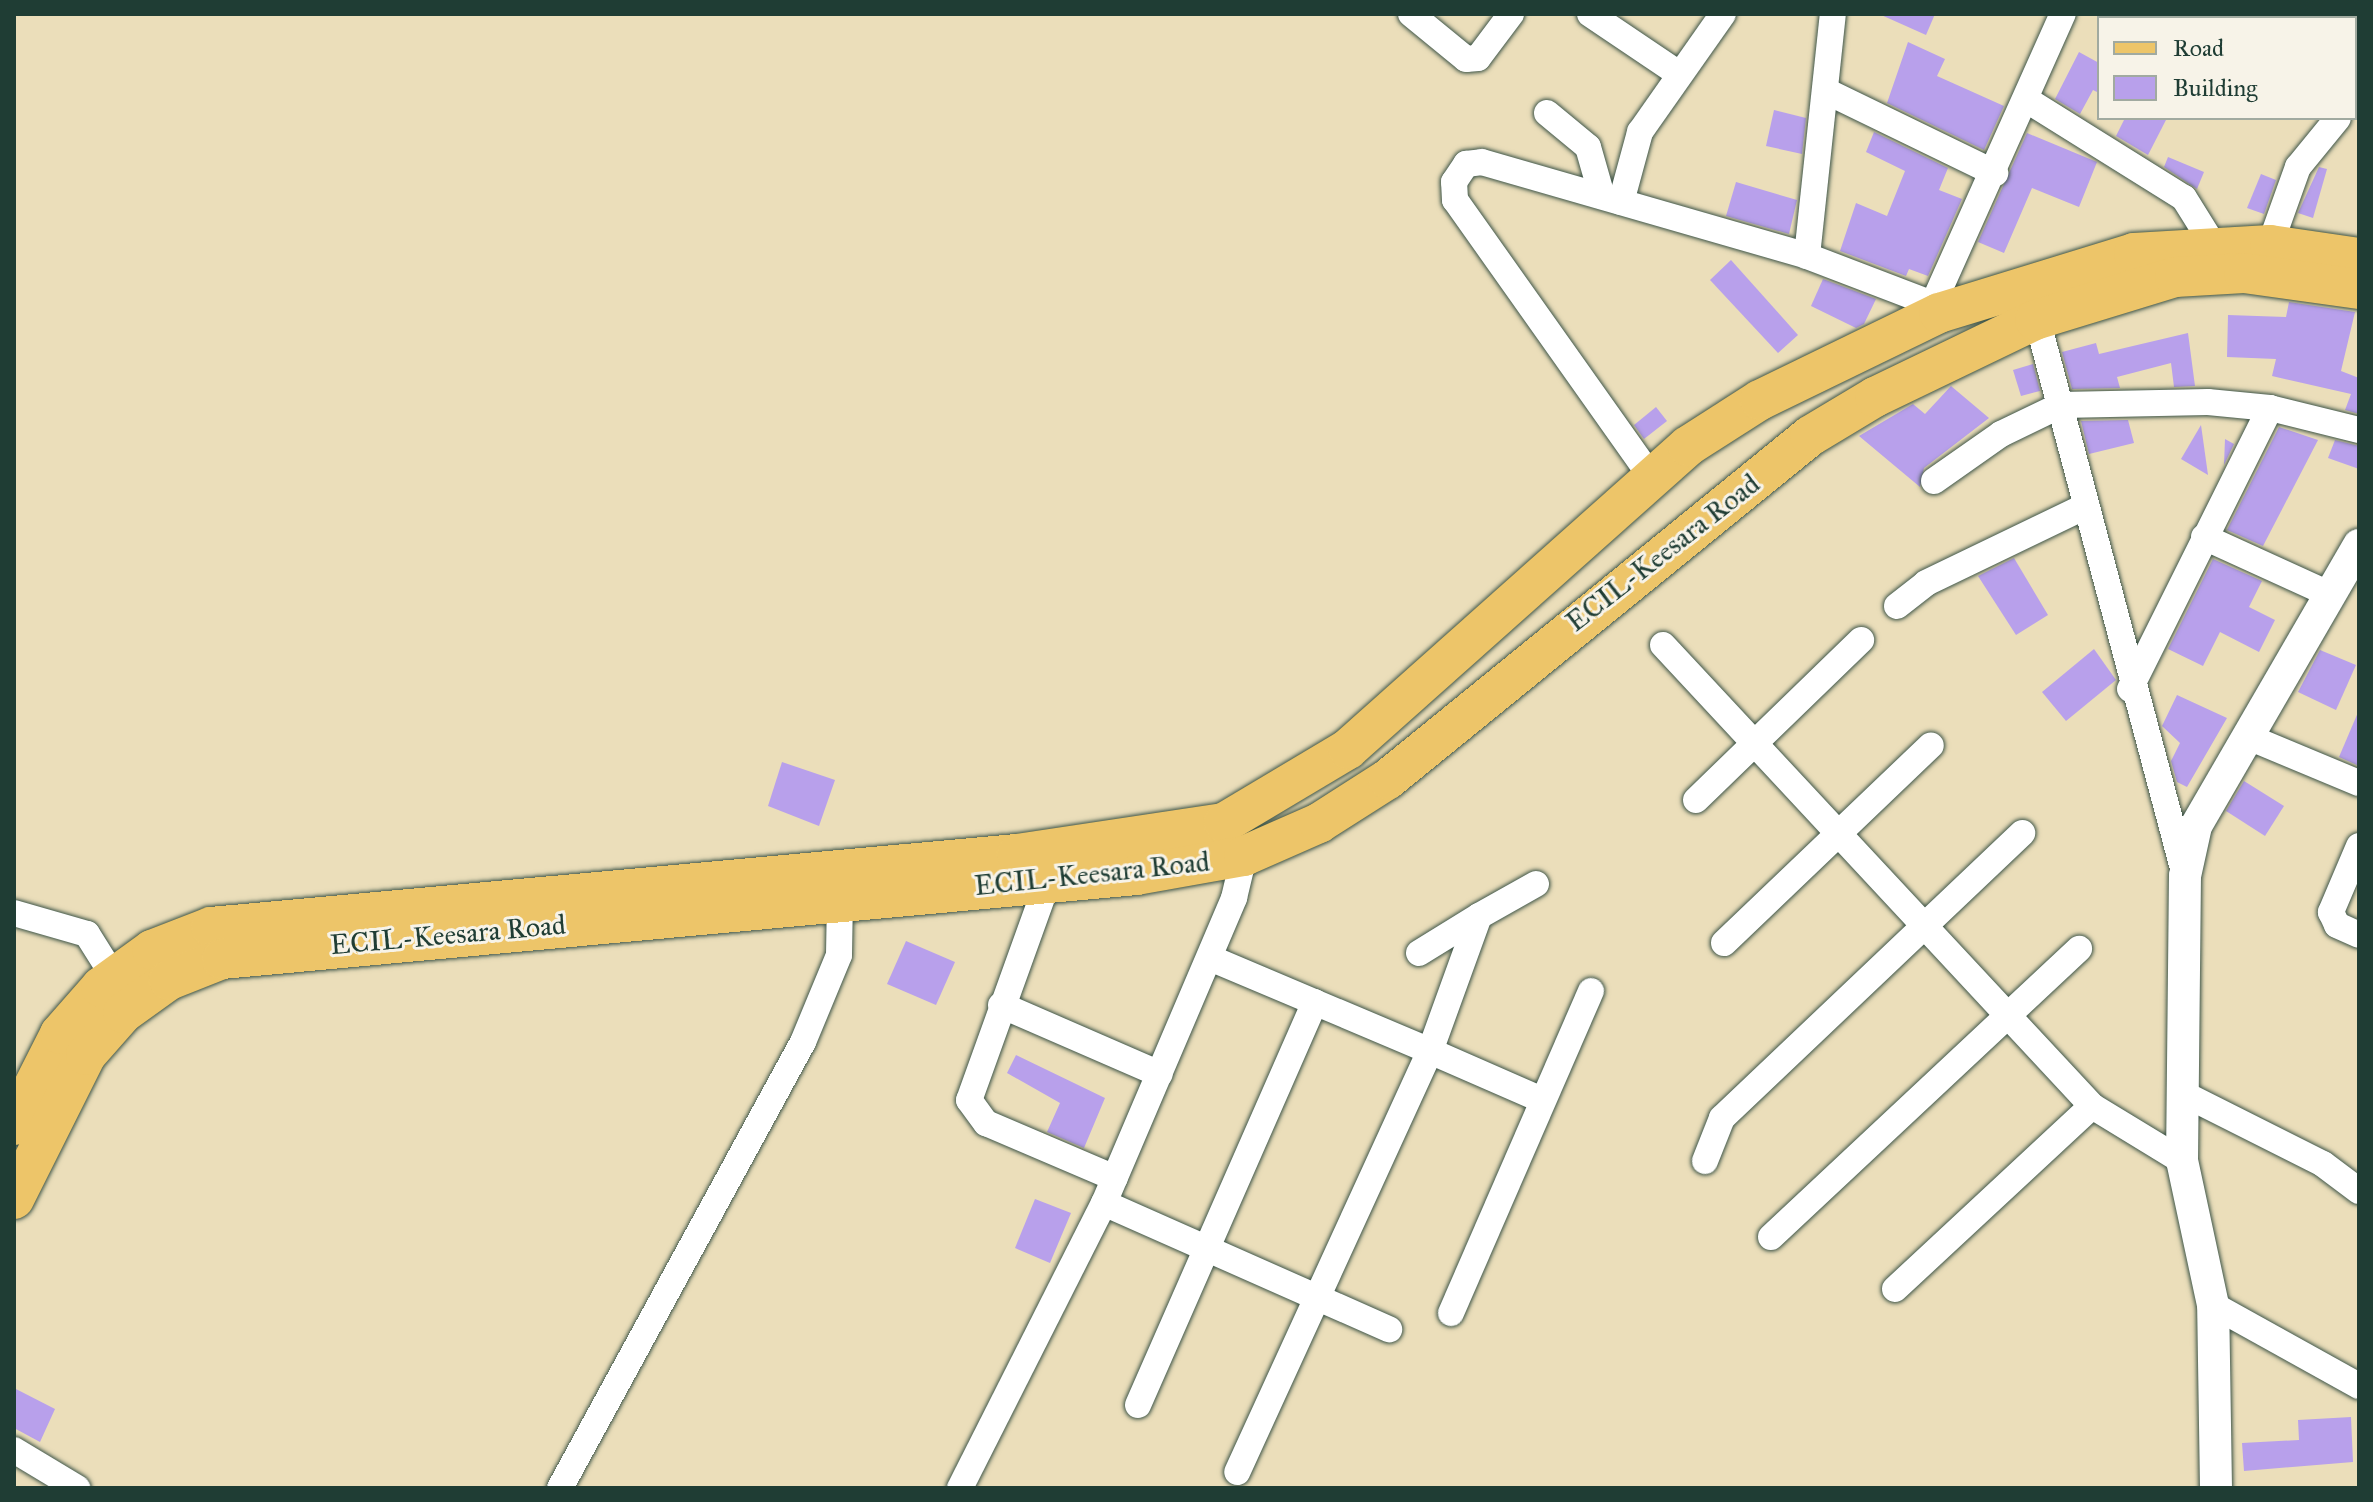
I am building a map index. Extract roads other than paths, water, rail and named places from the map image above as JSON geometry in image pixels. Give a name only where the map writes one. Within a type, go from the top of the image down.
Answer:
[{"type":"main road","name":"ECIL-Keesara Road","points":[[14,1199],[86,1055],[123,1013],[169,980],[222,959],[840,899],[1037,867],[1224,823],[1348,749],[1652,478],[1760,400],[1936,308],[2134,253],[2270,245],[2359,258]]},
{"type":"main road","name":"ECIL-Keesara Road","points":[[14,1125],[60,1034],[114,977],[152,950],[211,927],[1037,867],[1244,856],[1319,823],[1457,725],[1570,626],[1810,436],[2037,319],[2175,277],[2244,273],[2359,289]]},
{"type":"street","points":[[1411,14],[1466,59],[1478,58],[1511,14]]},
{"type":"street","points":[[1611,199],[1640,132],[1723,14]]},
{"type":"street","points":[[1807,256],[1828,92],[1833,14]]},
{"type":"street","points":[[1652,478],[1455,200],[1454,182],[1466,164],[1482,162],[1807,256],[1936,308],[2063,14]]},
{"type":"street","points":[[1604,18],[1679,74]]},
{"type":"street","points":[[1828,92],[1995,173]]},
{"type":"street","points":[[2027,100],[2184,198],[2214,246]]},
{"type":"street","points":[[1547,113],[1588,147],[1611,199]]},
{"type":"street","points":[[2270,245],[2298,167],[2336,120]]},
{"type":"street","points":[[2037,319],[2130,689],[2185,876]]},
{"type":"street","points":[[1934,481],[2001,434],[2061,405],[2270,408],[2359,430]]},
{"type":"street","points":[[2130,689],[2270,408]]},
{"type":"street","points":[[1897,606],[1926,583],[2086,506]]},
{"type":"street","points":[[2204,537],[2327,593]]},
{"type":"street","points":[[2216,1488],[2213,1305],[2182,1161],[2185,876],[2196,826],[2327,593],[2359,545]]},
{"type":"street","points":[[1696,800],[1861,640]]},
{"type":"street","points":[[1663,645],[1756,741],[1840,836],[2092,1106],[2182,1161]]},
{"type":"street","points":[[2246,736],[2359,783]]},
{"type":"street","points":[[1724,943],[1840,836],[1931,745]]},
{"type":"street","points":[[1705,1161],[1722,1118],[2022,833]]},
{"type":"street","points":[[2359,846],[2331,912],[2337,925],[2359,935]]},
{"type":"street","points":[[960,1488],[1104,1203],[1210,958],[1244,856]]},
{"type":"street","points":[[1037,867],[1001,1005],[969,1094],[975,1114],[1115,1178]]},
{"type":"street","points":[[1419,953],[1536,884]]},
{"type":"street","points":[[560,1488],[803,1042],[839,955],[840,899]]},
{"type":"street","points":[[14,913],[87,934],[114,977]]},
{"type":"street","points":[[1237,1472],[1430,1051],[1479,916]]},
{"type":"street","points":[[1771,1237],[2079,949]]},
{"type":"street","points":[[1210,958],[1542,1100]]},
{"type":"street","points":[[1451,1313],[1591,991]]},
{"type":"street","points":[[1138,1405],[1315,1002]]},
{"type":"street","points":[[1001,1005],[1160,1074]]},
{"type":"street","points":[[2182,1093],[2323,1164],[2359,1191]]},
{"type":"street","points":[[1895,1289],[2092,1106]]},
{"type":"street","points":[[1104,1203],[1389,1329]]},
{"type":"street","points":[[2213,1305],[2359,1386]]},
{"type":"street","points":[[14,1450],[77,1488]]}]
